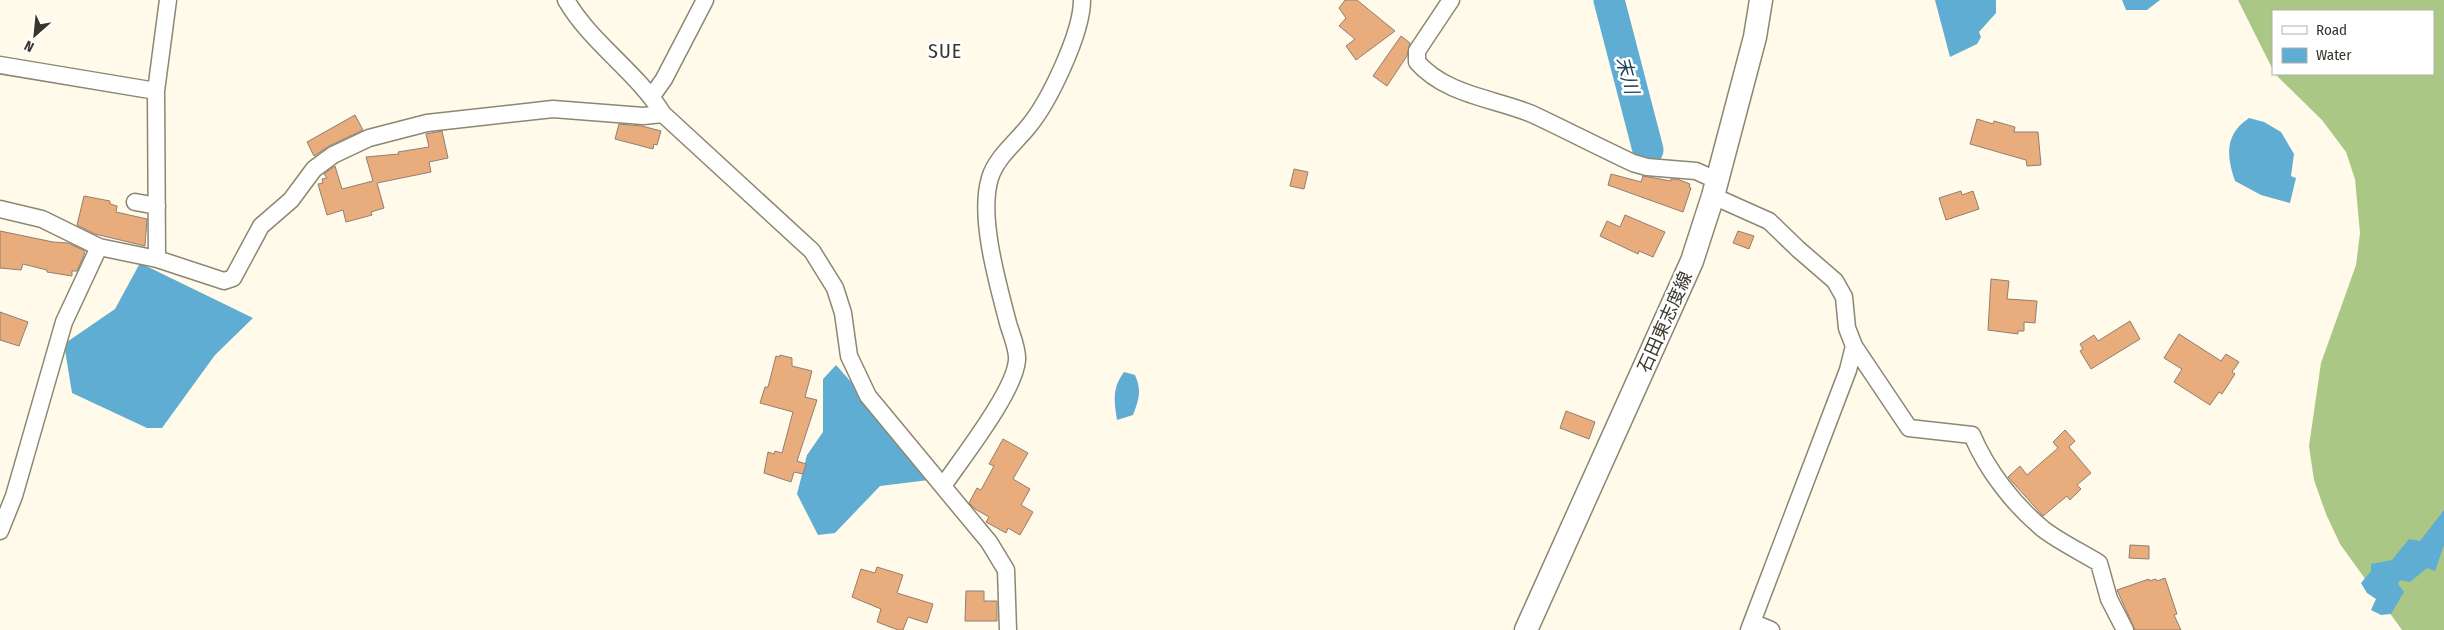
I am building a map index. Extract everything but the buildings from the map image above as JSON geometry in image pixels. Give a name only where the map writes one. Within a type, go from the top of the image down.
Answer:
[{"type":"main road","name":"石田東志度線","points":[[1526,630],[1692,261],[1755,38],[1761,0]]},
{"type":"street","points":[[157,258],[156,91],[168,0]]},
{"type":"street","points":[[566,0],[576,16],[652,96],[663,114],[812,250],[835,288],[843,313],[848,356],[860,383],[868,396],[989,542],[1006,570],[1008,630]]},
{"type":"street","points":[[652,96],[664,79],[705,0]]},
{"type":"street","points":[[943,486],[1010,387],[1017,359],[985,218],[990,178],[1004,154],[1028,127],[1044,104],[1075,36],[1082,9],[1082,0]]},
{"type":"street","points":[[1451,0],[1417,51],[1417,62],[1424,70],[1464,93],[1530,114],[1633,163],[1647,167],[1696,171],[1714,188],[1769,221],[1835,281],[1844,297],[1847,328],[1854,346],[1909,428],[1972,435],[1983,460],[2020,506],[2044,529],[2099,563],[2109,599],[2125,630]]},
{"type":"street","points":[[0,65],[156,91]]},
{"type":"street","points":[[0,209],[42,219],[99,247],[157,258],[224,281],[233,278],[261,226],[291,200],[314,169],[333,155],[382,134],[427,123],[553,109],[643,116],[663,114]]},
{"type":"street","points":[[135,202],[157,206]]},
{"type":"street","points":[[0,531],[14,496],[64,322],[99,247]]},
{"type":"street","points":[[1771,630],[1751,626],[1848,370],[1854,346]]},
{"type":"green space","points":[[2238,0],[2444,0],[2444,630],[2402,630],[2340,544],[2326,514],[2314,480],[2309,446],[2321,363],[2356,265],[2360,233],[2355,179],[2346,152],[2322,120],[2276,75],[2434,75],[2434,10],[2272,10],[2272,68]]},
{"type":"water","points":[[1935,0],[1996,0],[1996,13],[1979,32],[1981,37],[1977,44],[1950,57]]},
{"type":"water","points":[[2122,0],[2160,0],[2147,10],[2126,10]]},
{"type":"water","points":[[2249,118],[2264,122],[2281,132],[2294,154],[2291,176],[2296,178],[2290,203],[2261,195],[2235,181],[2230,162],[2230,146],[2235,131]]},
{"type":"water","points":[[140,263],[253,318],[215,355],[162,428],[147,428],[72,393],[64,344],[115,309]]},
{"type":"water","points":[[836,365],[937,479],[880,486],[835,533],[818,535],[797,494],[807,455],[823,432],[823,379]]},
{"type":"water","points":[[1124,372],[1135,375],[1139,395],[1133,415],[1117,420],[1115,395],[1117,384]]},
{"type":"water","points":[[2444,510],[2444,545],[2435,571],[2427,568],[2410,582],[2400,580],[2398,584],[2404,592],[2391,614],[2381,615],[2371,610],[2376,599],[2367,593],[2361,583],[2371,571],[2371,564],[2392,560],[2409,539],[2420,541]]},
{"type":"waterway","name":"末川","points":[[1609,0],[1648,150]]},
{"type":"district","name":"SUE","points":[[945,51]]}]
